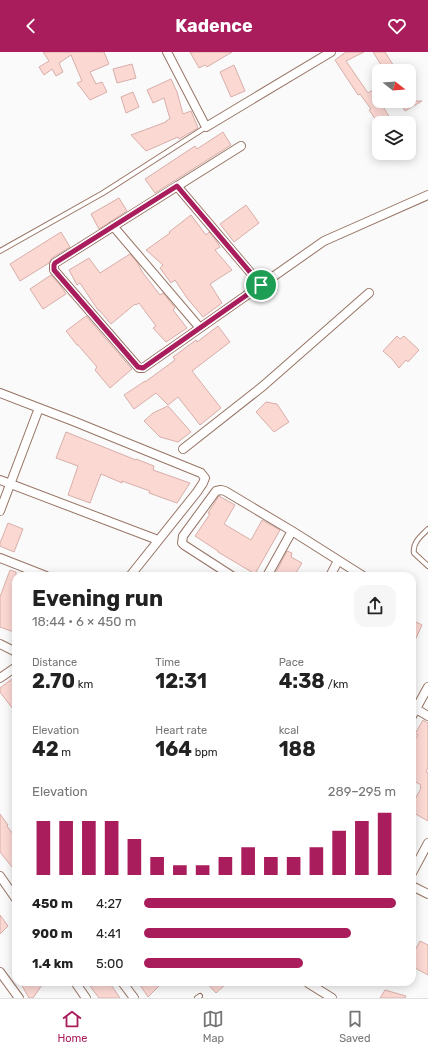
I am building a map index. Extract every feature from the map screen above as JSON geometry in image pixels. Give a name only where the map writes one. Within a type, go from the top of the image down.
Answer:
[{"type":"street","points":[[166,52],[206,127],[331,52]]},
{"type":"street","points":[[241,146],[113,226],[54,265],[54,270],[140,368],[143,368],[324,241],[428,195]]},
{"type":"street","points":[[177,186],[261,285]]},
{"type":"street","points":[[113,226],[200,328]]},
{"type":"street","points":[[183,449],[263,386],[369,293]]},
{"type":"street","points":[[0,393],[201,473],[205,478],[197,492],[133,572]]},
{"type":"street","points":[[0,511],[39,408]]},
{"type":"street","points":[[0,480],[158,540]]},
{"type":"street","points":[[226,572],[182,543],[183,536],[216,492],[221,490],[292,531],[356,572]]},
{"type":"street","points":[[270,572],[292,531]]},
{"type":"street","points":[[0,558],[36,572]]},
{"type":"street","points":[[332,572],[338,561]]},
{"type":"street","points":[[0,644],[12,650]]},
{"type":"street","points":[[0,678],[12,670]]},
{"type":"street","points":[[416,709],[428,687]]},
{"type":"street","points":[[416,713],[428,716]]},
{"type":"street","points":[[416,866],[428,843]]},
{"type":"street","points":[[0,876],[3,885],[12,895]]},
{"type":"street","points":[[416,888],[428,894]]},
{"type":"street","points":[[0,972],[19,998]]},
{"type":"street","points":[[78,986],[86,998]]},
{"type":"street","points":[[125,986],[134,998]]},
{"type":"street","points":[[313,986],[332,998]]},
{"type":"lane","points":[[0,251],[103,193],[206,127]]},
{"type":"lane","points":[[428,528],[413,548],[414,553],[428,566]]},
{"type":"building","points":[[43,52],[104,52],[109,64],[90,72],[96,84],[102,82],[107,92],[90,100],[77,83],[82,81],[71,55],[59,63],[63,72],[56,76],[52,69],[44,75],[39,67],[49,61]]},
{"type":"building","points":[[190,52],[232,52],[207,67],[205,65],[199,68]]},
{"type":"building","points":[[346,52],[364,52],[346,61],[368,93],[372,91],[372,108],[384,108],[389,116],[373,116],[369,110],[371,109],[360,94],[358,95],[335,60]]},
{"type":"building","points":[[373,52],[385,52],[393,64],[381,64]]},
{"type":"building","points":[[132,64],[136,78],[117,83],[113,69]]},
{"type":"building","points":[[234,65],[245,91],[231,97],[220,72]]},
{"type":"building","points":[[171,79],[177,92],[183,114],[191,111],[198,128],[179,139],[178,137],[146,151],[131,135],[166,122],[170,119],[164,98],[153,103],[147,90]]},
{"type":"building","points":[[133,92],[139,107],[126,113],[121,97]]},
{"type":"building","points":[[416,101],[422,101],[416,105]]},
{"type":"building","points":[[223,132],[231,145],[155,193],[145,179],[195,146],[197,149]]},
{"type":"building","points":[[119,198],[127,211],[99,229],[91,214]]},
{"type":"building","points":[[246,205],[259,223],[234,242],[220,224]]},
{"type":"building","points":[[191,215],[206,235],[209,232],[215,239],[220,247],[215,250],[232,270],[210,284],[222,303],[203,317],[187,298],[175,280],[171,283],[160,268],[163,265],[146,250],[170,233],[169,232]]},
{"type":"building","points":[[61,232],[70,247],[52,258],[49,263],[20,281],[10,264]]},
{"type":"building","points":[[130,254],[160,295],[163,293],[172,304],[175,308],[173,310],[187,328],[166,342],[153,328],[156,326],[139,303],[136,305],[135,304],[111,324],[98,310],[80,283],[77,285],[69,270],[89,258],[100,273]]},
{"type":"building","points":[[51,275],[66,294],[43,309],[30,289]]},
{"type":"building","points":[[86,316],[132,369],[110,388],[95,370],[97,367],[66,331]]},
{"type":"building","points":[[218,326],[230,342],[192,371],[221,408],[200,425],[178,397],[168,405],[156,393],[134,409],[124,395],[175,360],[173,357],[196,340],[197,342]]},
{"type":"building","points":[[397,336],[400,339],[404,336],[419,350],[408,362],[406,360],[399,368],[383,351]]},
{"type":"building","points":[[266,402],[277,404],[289,422],[274,432],[256,412]]},
{"type":"building","points":[[168,406],[191,432],[178,442],[160,437],[144,421],[153,413]]},
{"type":"building","points":[[66,432],[154,466],[153,470],[190,483],[177,503],[149,493],[150,491],[122,481],[122,483],[101,474],[90,503],[68,495],[78,466],[56,458]]},
{"type":"building","points":[[219,496],[235,505],[224,524],[251,540],[262,520],[280,530],[256,572],[252,572],[195,536],[210,514],[208,513]]},
{"type":"building","points":[[8,523],[23,529],[14,552],[0,546]]},
{"type":"building","points":[[287,551],[292,553],[291,557],[302,563],[296,572],[276,572]]},
{"type":"building","points":[[10,570],[16,572],[12,572],[12,631],[0,627],[0,597]]},
{"type":"building","points":[[416,622],[422,625],[416,638]]},
{"type":"building","points":[[12,679],[12,708],[0,692],[0,688]]},
{"type":"building","points":[[423,720],[428,723],[428,767],[426,772],[428,773],[428,821],[416,814],[416,797],[421,785],[416,782],[416,738],[418,735],[416,734]]},
{"type":"building","points":[[0,814],[12,833],[12,867],[0,852]]},
{"type":"building","points":[[0,915],[8,926],[0,934]]},
{"type":"building","points":[[420,941],[428,945],[428,975],[416,969],[416,948]]},
{"type":"building","points":[[22,986],[41,986],[33,998],[29,998]]},
{"type":"building","points":[[90,986],[112,986],[120,998],[99,998]]},
{"type":"building","points":[[141,986],[159,986],[148,997]]},
{"type":"building","points":[[210,986],[224,986],[216,993]]},
{"type":"building","points":[[385,990],[406,996],[405,998],[380,998]]},
{"type":"route","points":[[177,186],[261,285],[141,368],[138,367],[53,268],[55,263],[177,186]]}]
